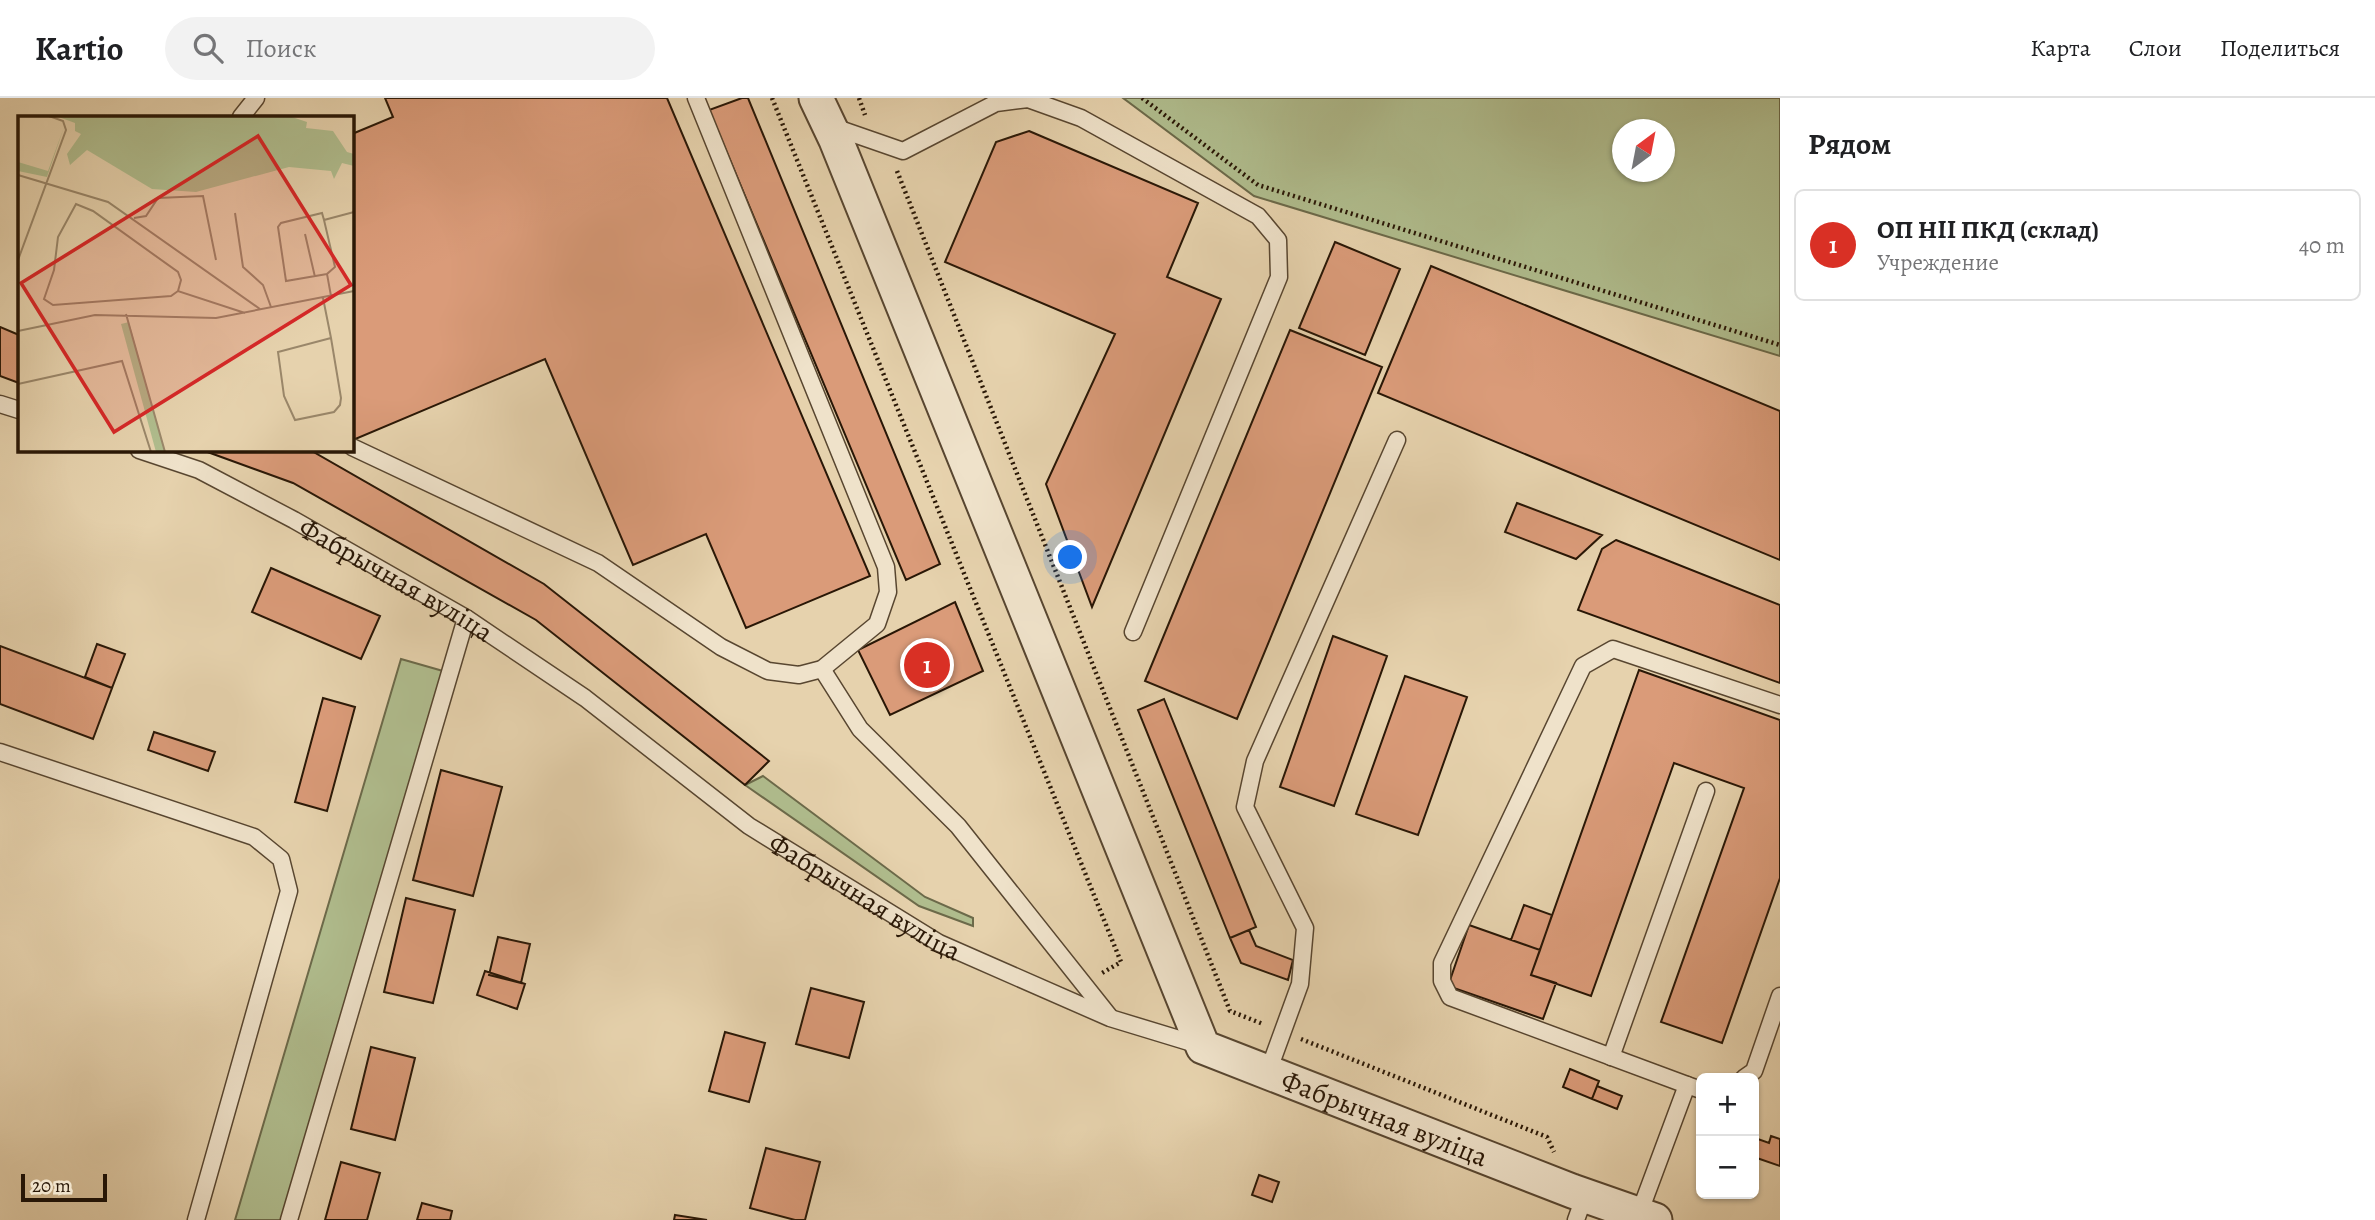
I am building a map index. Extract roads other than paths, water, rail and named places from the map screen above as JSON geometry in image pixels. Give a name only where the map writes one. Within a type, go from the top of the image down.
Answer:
[{"type":"street","points":[[823,112],[1203,1047]]},
{"type":"street","name":"Фабрычная вуліца","points":[[1203,1047],[1578,1202],[1647,1217]]},
{"type":"lane","points":[[242,116],[256,98]]},
{"type":"lane","points":[[354,448],[598,563],[721,647],[768,671],[799,675],[822,669],[877,624],[888,592],[886,567],[695,98]]},
{"type":"lane","points":[[823,112],[903,152],[996,103],[1028,99],[1081,118],[1258,216],[1278,240],[1279,277],[1133,632]]},
{"type":"lane","points":[[0,404],[18,410]]},
{"type":"lane","points":[[1268,1072],[1300,984],[1305,928],[1245,807],[1255,761],[1397,440]]},
{"type":"lane","name":"Фабрычная вуліца","points":[[145,452],[199,470],[294,520],[466,618],[585,698],[749,826],[939,943],[1111,1018],[1203,1047]]},
{"type":"lane","points":[[289,1220],[466,618]]},
{"type":"lane","points":[[1647,1217],[1694,1087],[1450,997],[1441,981],[1442,963],[1583,666],[1613,649],[1780,705]]},
{"type":"lane","points":[[822,669],[860,729],[958,826],[1111,1018]]},
{"type":"lane","points":[[0,752],[254,837],[281,859],[289,891],[196,1220]]},
{"type":"lane","points":[[1611,1057],[1706,791]]},
{"type":"lane","points":[[1751,1073],[1780,996]]},
{"type":"place","name":"ОП НII ПКД (склад)","points":[[927,665]]}]
